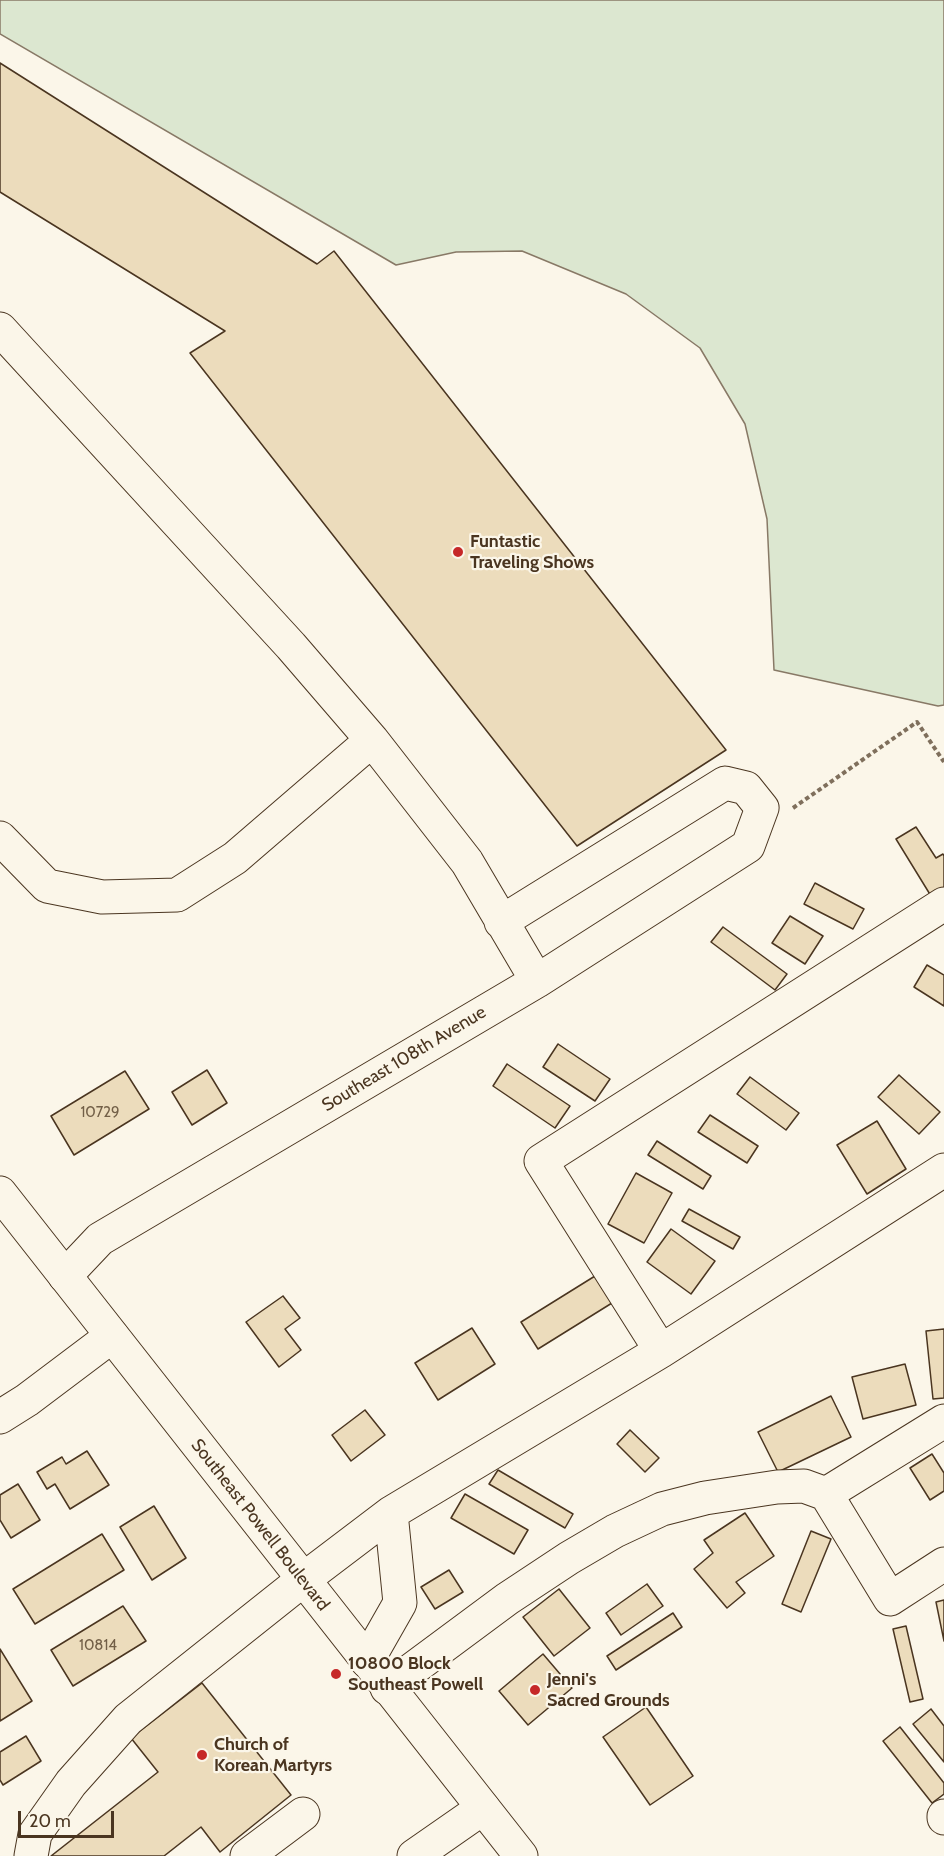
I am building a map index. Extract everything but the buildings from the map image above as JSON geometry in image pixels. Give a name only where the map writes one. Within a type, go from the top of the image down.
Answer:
[{"type":"street","points":[[0,329],[284,638],[372,740],[467,862],[537,981]]},
{"type":"street","points":[[0,838],[47,886],[102,897],[177,895],[235,858],[372,740]]},
{"type":"street","name":"Southeast 108th Avenue","points":[[65,1276],[100,1239],[537,981],[748,846],[762,808],[746,788],[725,783],[501,922]]},
{"type":"street","points":[[661,1350],[541,1161],[944,904]]},
{"type":"street","points":[[31,1856],[35,1834],[71,1783],[128,1719],[391,1513],[661,1350],[944,1170]]},
{"type":"street","name":"Southeast Powell Boulevard","points":[[0,1193],[521,1856]]},
{"type":"street","points":[[0,1417],[27,1400],[112,1336]]},
{"type":"street","points":[[826,1494],[944,1421]]},
{"type":"street","points":[[387,1688],[507,1599],[569,1558],[615,1531],[662,1509],[705,1498],[804,1486],[826,1494],[890,1599],[944,1564]]},
{"type":"street","points":[[367,1661],[400,1603],[391,1513]]},
{"type":"street","points":[[414,1856],[483,1808]]},
{"type":"street","points":[[247,1856],[303,1814]]},
{"type":"path","points":[[786,813],[917,722],[944,762]]},
{"type":"green space","points":[[0,0],[944,0],[944,705],[938,706],[774,670],[767,519],[745,424],[700,348],[626,294],[522,251],[456,252],[396,265],[0,34]]},
{"type":"place","name":"Funtastic Traveling Shows","points":[[458,552]]},
{"type":"place","name":"10800 Block Southeast Powell","points":[[336,1674]]},
{"type":"place","name":"Jenni's Sacred Grounds","points":[[535,1690]]},
{"type":"place","name":"Church of Korean Martyrs","points":[[202,1755]]}]
